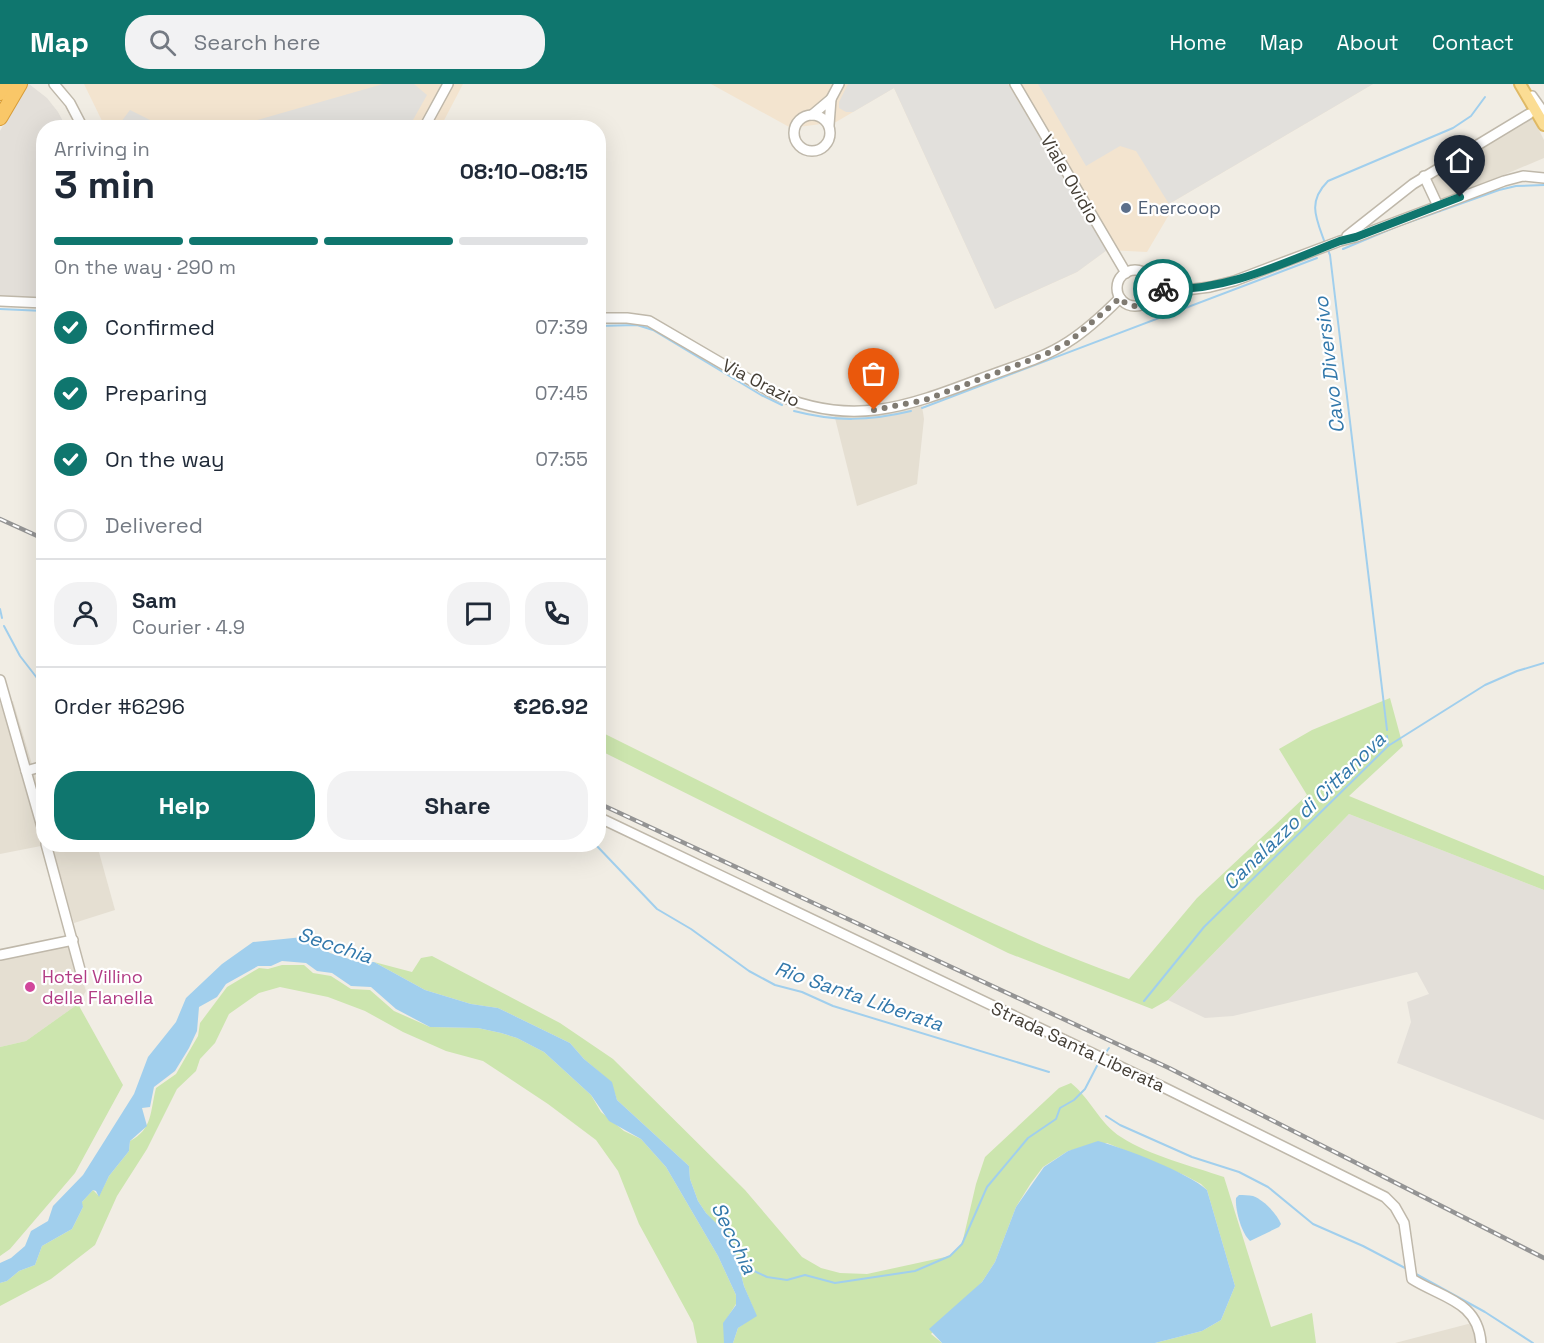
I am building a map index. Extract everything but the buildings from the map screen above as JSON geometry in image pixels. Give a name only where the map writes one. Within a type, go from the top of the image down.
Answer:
[{"type":"highway","points":[[0,93],[5,84]]},
{"type":"highway","points":[[0,118],[20,84]]},
{"type":"main road","points":[[1521,85],[1544,125]]},
{"type":"street","points":[[54,84],[70,103],[79,120]]},
{"type":"street","points":[[428,120],[448,84]]},
{"type":"street","points":[[831,99],[829,125],[831,134],[825,146],[818,151],[804,150],[797,144],[794,130],[801,119],[812,115],[831,99],[839,84]]},
{"type":"street","name":"Viale Ovidio","points":[[1015,84],[1126,273]]},
{"type":"street","points":[[1521,85],[1544,113]]},
{"type":"street","points":[[1337,242],[1354,232],[1424,176],[1529,114]]},
{"type":"street","points":[[812,115],[822,117],[829,125]]},
{"type":"street","points":[[1424,176],[1438,206]]},
{"type":"street","points":[[1153,289],[1186,290],[1210,287],[1356,237],[1504,181],[1523,176],[1544,178]]},
{"type":"street","points":[[1136,270],[1150,278],[1153,289],[1150,299],[1140,306],[1129,305],[1120,298],[1117,287],[1121,277],[1136,270]]},
{"type":"street","name":"Via Orazio","points":[[606,318],[649,321],[769,391],[789,400],[819,409],[854,411],[914,404],[1046,354],[1069,342],[1120,298]]},
{"type":"street","points":[[0,301],[36,303]]},
{"type":"street","points":[[0,680],[36,806]]},
{"type":"street","points":[[26,771],[36,768]]},
{"type":"street","name":"Strada Santa Liberata","points":[[606,822],[1110,1062],[1385,1197],[1395,1207],[1404,1223],[1412,1279],[1469,1311],[1478,1326],[1481,1343]]},
{"type":"street","points":[[48,852],[82,977]]},
{"type":"street","points":[[0,955],[73,940]]},
{"type":"shaded area","points":[[26,84],[47,98],[62,120],[36,120],[36,308],[0,306],[0,131]]},
{"type":"shaded area","points":[[84,84],[463,84],[444,120],[102,120]]},
{"type":"shaded area","points":[[383,84],[414,84],[427,95],[413,120],[257,120]]},
{"type":"shaded area","points":[[711,84],[1373,84],[1169,204],[1170,213],[1147,252],[1107,250],[1077,272],[995,309],[894,88],[836,122],[791,128]]},
{"type":"shaded area","points":[[848,84],[1008,84],[1107,250],[1077,272],[995,309],[894,88],[853,112],[846,112],[839,108],[839,102]]},
{"type":"shaded area","points":[[1038,84],[1373,84],[1169,204],[1136,151],[1120,146],[1086,166]]},
{"type":"shaded area","points":[[130,110],[150,120],[122,120]]},
{"type":"shaded area","points":[[1533,118],[1544,140],[1544,158],[1440,202],[1429,178]]},
{"type":"shaded area","points":[[922,406],[924,419],[917,484],[857,506],[834,414],[871,414]]},
{"type":"shaded area","points":[[13,701],[36,777],[36,847],[0,854],[0,704]]},
{"type":"shaded area","points":[[1349,814],[1544,890],[1544,1120],[1397,1063],[1411,1022],[1407,1002],[1429,994],[1417,972],[1233,1016],[1205,1018],[1168,1000]]},
{"type":"shaded area","points":[[52,852],[99,852],[115,910],[74,923]]},
{"type":"shaded area","points":[[71,942],[86,991],[78,1004],[26,1041],[0,1047],[0,957]]},
{"type":"shaded area","points":[[1468,1324],[1482,1327],[1483,1343],[1395,1343]]},
{"type":"green space","points":[[1390,698],[1403,746],[1349,796],[1544,876],[1544,890],[1349,814],[1168,1000],[1152,1009],[1008,953],[606,753],[606,734],[972,913],[1049,948],[1129,979],[1197,898],[1307,795],[1279,749],[1312,730]]},
{"type":"green space","points":[[432,956],[560,1023],[613,1059],[745,1190],[802,1257],[821,1268],[840,1273],[867,1274],[950,1256],[962,1244],[976,1184],[985,1157],[1059,1088],[1071,1083],[1114,1132],[1132,1144],[1224,1177],[1271,1327],[1312,1313],[1316,1343],[1155,1343],[1202,1331],[1221,1320],[1235,1286],[1207,1190],[1184,1175],[1107,1143],[1068,1151],[1043,1167],[1016,1207],[995,1262],[982,1282],[931,1334],[942,1343],[733,1343],[738,1328],[756,1315],[744,1286],[734,1247],[698,1201],[690,1179],[689,1166],[617,1100],[611,1082],[584,1059],[570,1043],[498,1008],[471,1004],[425,990],[374,962],[412,972],[421,958]]},
{"type":"green space","points":[[282,965],[304,965],[313,973],[331,976],[351,989],[370,990],[394,1011],[430,1027],[478,1028],[501,1033],[517,1038],[544,1052],[591,1095],[601,1112],[624,1131],[641,1139],[666,1167],[718,1256],[736,1295],[736,1304],[724,1323],[724,1343],[697,1343],[693,1323],[639,1224],[618,1171],[596,1140],[548,1104],[483,1061],[446,1051],[403,1032],[365,1011],[328,997],[280,987],[259,993],[229,1014],[215,1043],[200,1059],[196,1071],[177,1089],[147,1149],[117,1196],[95,1245],[51,1279],[0,1306],[0,1283],[7,1281],[19,1271],[35,1265],[42,1246],[72,1229],[83,1207],[81,1203],[93,1190],[99,1196],[109,1176],[129,1151],[130,1141],[147,1125],[156,1088],[176,1074],[198,1036],[200,1023],[227,987],[259,968],[268,969]]},
{"type":"green space","points":[[78,1004],[123,1085],[75,1173],[10,1249],[0,1256],[0,1047],[26,1041]]},
{"type":"water","points":[[303,937],[330,953],[362,963],[374,962],[425,990],[471,1004],[498,1008],[570,1043],[584,1059],[612,1082],[617,1100],[689,1166],[690,1179],[698,1201],[706,1213],[727,1234],[734,1247],[744,1286],[757,1316],[738,1328],[733,1343],[724,1343],[723,1323],[736,1305],[736,1295],[718,1256],[666,1167],[641,1139],[609,1121],[591,1095],[544,1052],[517,1038],[501,1033],[478,1028],[430,1027],[396,1009],[371,987],[351,986],[332,973],[317,971],[306,963],[282,961],[271,966],[258,966],[226,984],[217,997],[199,1007],[197,1031],[189,1048],[175,1071],[154,1087],[150,1107],[142,1108],[147,1126],[130,1141],[129,1151],[109,1176],[99,1197],[93,1190],[82,1202],[83,1207],[72,1229],[42,1246],[35,1265],[19,1271],[7,1281],[0,1283],[0,1263],[11,1258],[25,1246],[31,1231],[48,1221],[53,1206],[83,1175],[134,1094],[148,1057],[176,1022],[186,998],[222,964],[253,942]]},
{"type":"water","points":[[1098,1141],[1171,1169],[1207,1190],[1235,1286],[1221,1320],[1202,1331],[1155,1343],[942,1343],[929,1329],[982,1282],[995,1262],[1016,1207],[1044,1167],[1068,1151]]},
{"type":"water","points":[[1239,1195],[1253,1196],[1266,1204],[1279,1220],[1281,1224],[1279,1227],[1250,1241],[1241,1227],[1236,1203]]},
{"type":"waterway","name":"Cavo Diversivo","points":[[1325,243],[1316,218],[1315,203],[1321,189],[1328,181],[1453,128],[1471,116],[1485,97]]},
{"type":"waterway","points":[[1343,249],[1398,226],[1499,190],[1516,186],[1544,185]]},
{"type":"waterway","name":"Cavo Diversivo","points":[[1327,248],[1330,255],[1387,730]]},
{"type":"waterway","points":[[922,408],[1317,258]]},
{"type":"waterway","points":[[0,309],[36,311]]},
{"type":"waterway","points":[[606,326],[637,325],[653,330],[761,395],[782,405]]},
{"type":"waterway","points":[[794,411],[809,415],[852,419],[881,417],[911,411]]},
{"type":"waterway","name":"Rio Santa Liberata","points":[[0,609],[2,618]]},
{"type":"waterway","name":"Rio Santa Liberata","points":[[4,626],[20,656],[36,677]]},
{"type":"waterway","name":"Canalazzo di Cittanova","points":[[1144,1001],[1204,927],[1388,746],[1485,685],[1517,671],[1544,663]]},
{"type":"waterway","points":[[1387,736],[1388,746]]},
{"type":"waterway","name":"Rio Santa Liberata","points":[[603,852],[657,909],[691,929],[749,971],[775,985],[802,992],[833,1006],[1049,1072]]},
{"type":"waterway","name":"Canalazzo di Cittanova","points":[[1104,1055],[1109,1048]]},
{"type":"waterway","name":"Canalazzo di Cittanova","points":[[737,1263],[767,1277],[787,1280],[805,1275],[835,1283],[915,1271],[950,1256],[962,1244],[987,1187],[1028,1138],[1056,1119],[1060,1108],[1074,1100],[1085,1089],[1100,1060]]},
{"type":"waterway","name":"Rio Santa Liberata","points":[[1106,1116],[1120,1125],[1192,1157],[1239,1172],[1268,1187],[1313,1224],[1405,1268]]},
{"type":"waterway","name":"Rio Santa Liberata","points":[[1416,1274],[1485,1312],[1533,1343]]},
{"type":"railway","points":[[0,519],[36,535]]},
{"type":"railway","points":[[606,807],[1169,1068],[1544,1258]]},
{"type":"way so far","points":[[874,410],[914,404],[1046,354],[1069,342],[1120,298],[1129,305],[1140,306],[1150,299],[1153,289],[1163,289]]},
{"type":"place","name":"Enercoop","points":[[1126,208]]},
{"type":"place","name":"Hotel Villino della Flanella","points":[[30,987]]},
{"type":"route","points":[[1163,289],[1198,289],[1234,280],[1460,197]]},
{"type":"water label","name":"Secchia","points":[[335,945]]},
{"type":"water label","name":"Secchia","points":[[734,1238]]}]
